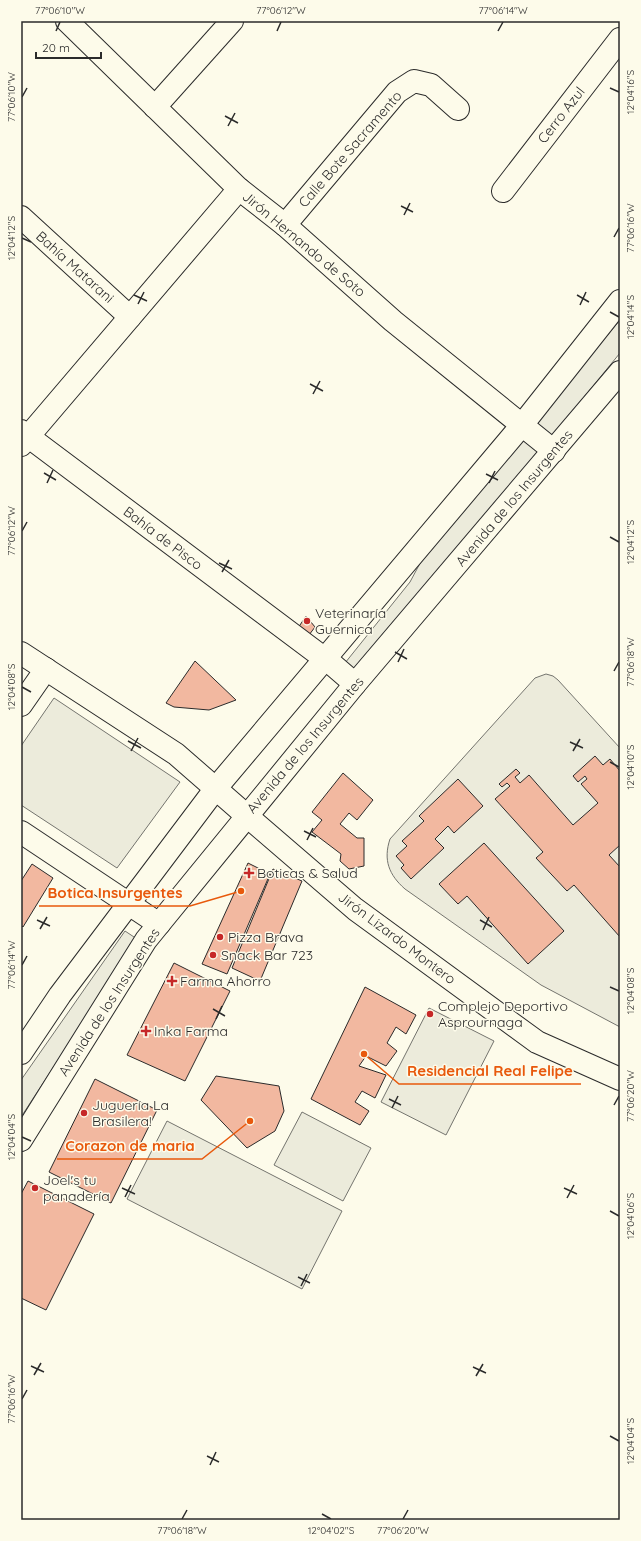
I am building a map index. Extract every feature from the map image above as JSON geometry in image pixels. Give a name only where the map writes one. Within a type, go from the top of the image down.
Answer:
[{"type":"street","name":"Jirón Hernando de Soto","points":[[67,21],[239,188],[285,225],[393,321],[554,451]]},
{"type":"street","points":[[155,107],[232,21]]},
{"type":"street","name":"Cerro Azul","points":[[503,191],[620,39]]},
{"type":"street","name":"Calle Bote Sacramento","points":[[285,225],[397,92],[414,81],[431,85],[458,109]]},
{"type":"street","points":[[24,437],[130,317],[239,188]]},
{"type":"street","name":"Bahía Matarani","points":[[21,217],[130,317]]},
{"type":"street","points":[[21,1053],[60,996],[216,788],[522,425],[620,301]]},
{"type":"street","name":"Avenida de los Insurgentes","points":[[21,1140],[146,940],[355,684],[620,372]]},
{"type":"street","name":"Bahía de Pisco","points":[[24,437],[324,659],[355,684]]},
{"type":"street","name":"Jirón Lizardo Montero","points":[[21,652],[176,754],[355,909],[537,1042],[620,1079]]},
{"type":"street","points":[[21,705],[46,669]]},
{"type":"street","points":[[21,832],[159,924]]},
{"type":"shaded area","points":[[620,320],[620,353],[513,484],[355,670],[345,663],[410,582],[425,554]]},
{"type":"shaded area","points":[[546,674],[553,676],[558,680],[620,748],[620,1027],[541,985],[405,889],[399,884],[391,873],[387,860],[390,839],[535,678]]},
{"type":"shaded area","points":[[54,698],[180,782],[117,868],[21,805],[21,746]]},
{"type":"shaded area","points":[[125,931],[137,939],[21,1117],[21,1080]]},
{"type":"shaded area","points":[[429,1008],[494,1041],[446,1135],[381,1102]]},
{"type":"shaded area","points":[[302,1112],[371,1148],[343,1201],[274,1165]]},
{"type":"shaded area","points":[[167,1121],[342,1211],[302,1289],[127,1199]]},
{"type":"building","name":"Veterinaría Guernica","points":[[306,616],[315,627],[309,635],[298,628]]},
{"type":"building","points":[[195,661],[236,700],[209,710],[174,707],[166,703]]},
{"type":"building","points":[[595,756],[603,765],[610,759],[620,771],[620,845],[609,855],[620,867],[620,937],[574,885],[567,891],[536,858],[543,852],[495,799],[510,786],[507,783],[502,787],[499,784],[516,769],[520,773],[515,777],[520,783],[529,775],[573,825],[598,803],[581,784],[587,779],[585,776],[578,782],[573,776]]},
{"type":"building","points":[[343,773],[373,800],[357,820],[349,813],[340,824],[357,838],[364,838],[364,866],[349,869],[340,861],[341,854],[312,832],[322,820],[312,812]]},
{"type":"building","points":[[458,779],[483,806],[454,833],[448,826],[435,839],[444,848],[411,879],[401,868],[404,865],[396,856],[407,846],[402,841],[424,821],[419,816]]},
{"type":"building","points":[[484,843],[564,931],[528,964],[467,896],[458,904],[439,884]]},
{"type":"building","points":[[248,863],[270,874],[227,974],[202,964]]},
{"type":"building","points":[[32,864],[53,878],[23,927],[21,925],[21,881]]},
{"type":"building","points":[[273,869],[302,881],[260,981],[232,968]]},
{"type":"building","points":[[174,963],[230,991],[185,1081],[127,1055]]},
{"type":"building","points":[[365,987],[416,1015],[406,1034],[396,1027],[387,1043],[397,1051],[386,1066],[366,1056],[359,1066],[386,1075],[375,1098],[362,1091],[355,1102],[369,1111],[360,1125],[311,1099]]},
{"type":"building","points":[[216,1076],[279,1086],[284,1111],[275,1131],[247,1148],[201,1100]]},
{"type":"building","points":[[95,1079],[157,1110],[111,1203],[49,1172]]},
{"type":"building","points":[[28,1181],[94,1214],[46,1310],[21,1298],[21,1194]]},
{"type":"place","name":"Veterinaría Guernica","points":[[307,621]]},
{"type":"place","name":"Boticas & Salud","points":[[249,873]]},
{"type":"place","name":"Botica Insurgentes","points":[[241,891]]},
{"type":"place","name":"Pizza Brava","points":[[220,937]]},
{"type":"place","name":"Snack Bar 723","points":[[213,955]]},
{"type":"place","name":"Farma Ahorro","points":[[172,981]]},
{"type":"place","name":"Complejo Deportivo Asprournaga","points":[[430,1014]]},
{"type":"place","name":"Inka Farma","points":[[146,1031]]},
{"type":"place","name":"Residencial Real Felipe","points":[[364,1054]]},
{"type":"place","name":"Juguería La Brasilera!","points":[[84,1113]]},
{"type":"place","name":"Corazon de maria","points":[[250,1121]]},
{"type":"place","name":"Joel's tu panadería","points":[[35,1188]]}]
